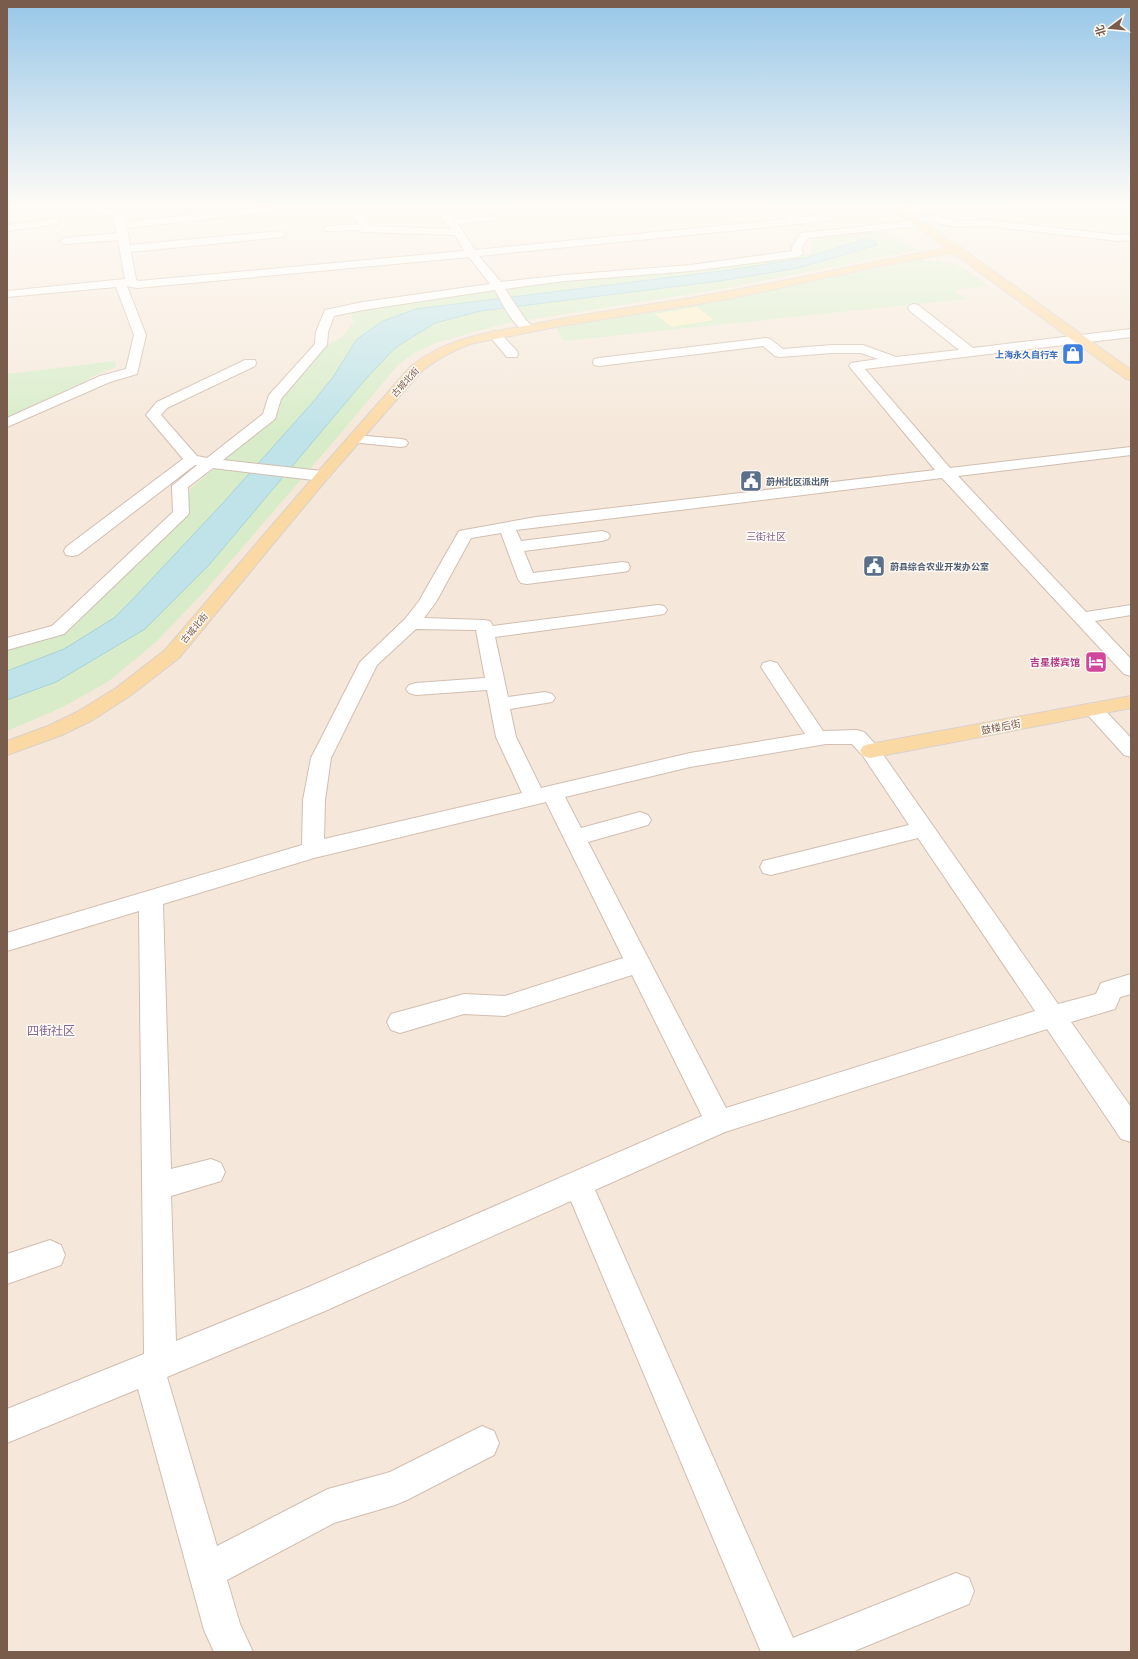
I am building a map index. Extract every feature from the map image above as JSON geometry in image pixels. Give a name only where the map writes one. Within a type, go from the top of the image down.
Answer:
[{"type":"main road","name":"古城北街","points":[[7,748],[69,724],[112,699],[150,673],[172,654],[322,476],[416,369],[427,360],[453,346],[467,341],[495,335],[524,325],[729,295],[793,281]]},
{"type":"main road","points":[[1003,281],[1078,339],[1131,376]]},
{"type":"main road","name":"鼓楼后街","points":[[870,751],[1131,702]]},
{"type":"street","points":[[7,294],[126,282],[137,285],[178,281]]},
{"type":"street","points":[[493,281],[524,325]]},
{"type":"street","points":[[7,644],[58,630],[180,514],[180,486],[214,464],[270,416],[274,398],[321,344],[322,332],[329,313],[363,306],[542,281]]},
{"type":"street","points":[[7,423],[105,379],[132,371],[140,336],[126,282]]},
{"type":"street","points":[[914,308],[970,352]]},
{"type":"street","points":[[1131,333],[856,366],[947,474],[1131,670]]},
{"type":"street","points":[[495,335],[512,354]]},
{"type":"street","points":[[599,362],[766,342],[780,353],[832,348],[863,349],[894,362]]},
{"type":"street","points":[[250,363],[162,405],[153,415],[192,460],[214,464],[322,476]]},
{"type":"street","points":[[355,439],[401,443]]},
{"type":"street","points":[[313,850],[314,800],[321,758],[369,662],[411,623],[427,602],[465,534],[536,522],[1131,451]]},
{"type":"street","points":[[72,551],[192,460]]},
{"type":"street","points":[[507,527],[527,579],[622,567]]},
{"type":"street","points":[[515,547],[602,536]]},
{"type":"street","points":[[1076,612],[1118,596]]},
{"type":"street","points":[[486,633],[658,610]]},
{"type":"street","points":[[1076,612],[1131,610]]},
{"type":"street","points":[[411,623],[484,625],[506,737],[530,789],[544,795],[575,838],[719,1122]]},
{"type":"street","points":[[770,666],[818,738]]},
{"type":"street","points":[[416,689],[495,683]]},
{"type":"street","points":[[499,704],[545,698]]},
{"type":"street","points":[[1093,709],[1131,750]]},
{"type":"street","points":[[7,942],[313,850],[690,760],[818,738],[857,737],[870,751],[1131,1130]]},
{"type":"street","points":[[575,838],[640,820]]},
{"type":"street","points":[[771,867],[924,829]]},
{"type":"street","points":[[151,899],[157,1186],[154,1365],[206,1570],[223,1630],[234,1652]]},
{"type":"street","points":[[400,1022],[464,1004],[505,1006],[638,963]]},
{"type":"street","points":[[7,1426],[314,1300],[719,1122],[1053,1016],[1106,1002],[1110,990],[1131,984]]},
{"type":"street","points":[[157,1186],[211,1172]]},
{"type":"street","points":[[578,1184],[780,1652]]},
{"type":"street","points":[[7,1269],[50,1255]]},
{"type":"street","points":[[206,1570],[328,1507],[395,1488],[482,1443]]},
{"type":"street","points":[[806,1652],[956,1591]]},
{"type":"shaded area","points":[[7,281],[1131,281],[1131,1652],[7,1652]]},
{"type":"green space","points":[[552,281],[760,281],[722,289],[509,323],[436,343],[414,353],[398,365],[204,592],[156,642],[109,681],[63,707],[7,731],[7,649],[65,633],[188,497],[191,488],[270,422],[280,409],[281,397],[329,344],[342,337],[354,322],[352,320],[351,311]]},
{"type":"green space","points":[[812,281],[982,281],[988,286],[954,290],[966,299],[563,341],[556,327],[728,298]]},
{"type":"green space","points":[[115,361],[116,367],[91,377],[77,389],[7,418],[7,374]]},
{"type":"sand","points":[[697,307],[714,320],[671,327],[655,314]]},
{"type":"water","points":[[638,281],[716,281],[481,311],[435,323],[395,348],[364,381],[209,565],[145,629],[56,682],[7,700],[7,671],[64,649],[114,618],[222,504],[313,402],[333,377],[357,339],[383,321],[416,309]]},
{"type":"place","name":"上海永久自行车","points":[[1073,354]]},
{"type":"place","name":"蔚州北区派出所","points":[[751,481]]},
{"type":"place","name":"蔚县综合农业开发办公室","points":[[874,566]]},
{"type":"place","name":"吉星楼宾馆","points":[[1096,662]]},
{"type":"district","name":"三街社区","points":[[766,536]]},
{"type":"district","name":"四街社区","points":[[51,1030]]}]
